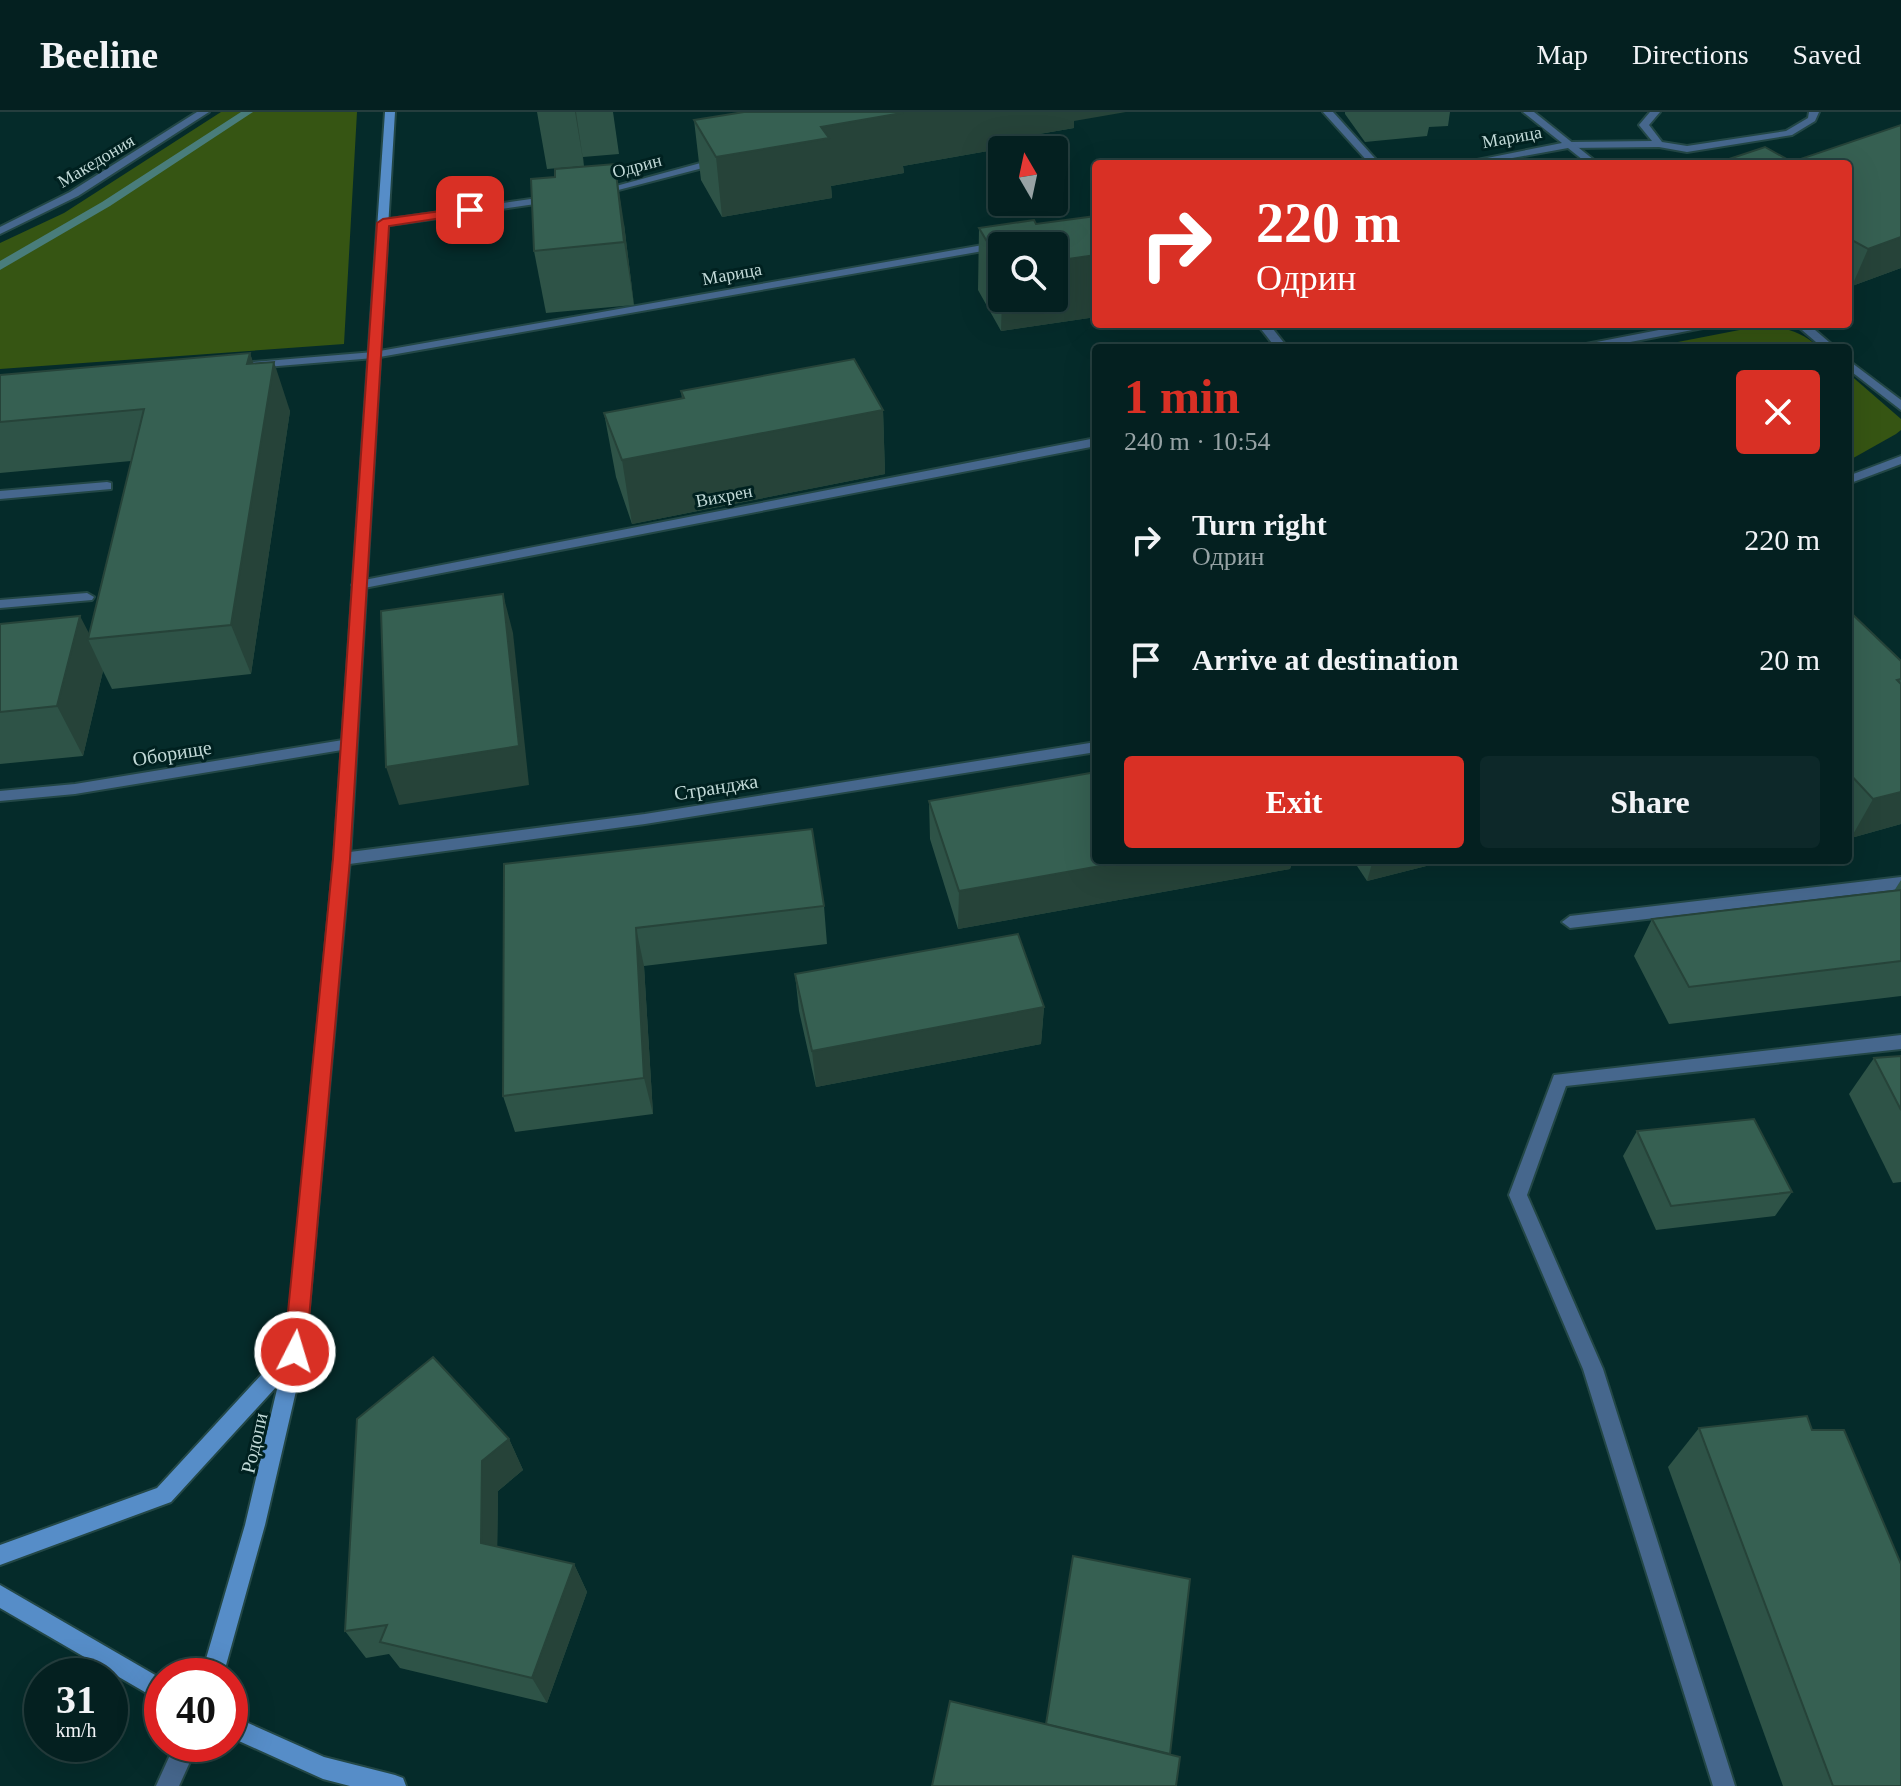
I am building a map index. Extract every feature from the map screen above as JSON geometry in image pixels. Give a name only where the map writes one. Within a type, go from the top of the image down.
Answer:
[{"type":"street","name":"Македония","points":[[0,231],[74,194],[204,112]]},
{"type":"street","name":"Родопи","points":[[217,1658],[255,1525],[295,1352],[342,859],[390,112]]},
{"type":"street","points":[[1328,112],[1371,160]]},
{"type":"street","points":[[1528,112],[1589,160]]},
{"type":"street","points":[[1655,112],[1644,125],[1659,144]]},
{"type":"street","name":"Марица","points":[[1485,160],[1569,145],[1659,144],[1687,149],[1789,133],[1812,119],[1814,112]]},
{"type":"street","name":"Одрин","points":[[585,194],[616,189],[733,157]]},
{"type":"street","points":[[383,223],[569,196]]},
{"type":"street","name":"Марица","points":[[234,367],[374,355],[988,247]]},
{"type":"street","points":[[1266,328],[1279,344]]},
{"type":"street","points":[[1602,344],[1687,328]]},
{"type":"street","points":[[1806,328],[1825,344]]},
{"type":"street","points":[[1852,366],[1901,406]]},
{"type":"street","name":"Вихрен","points":[[359,585],[1092,443]]},
{"type":"street","points":[[1852,478],[1901,460]]},
{"type":"street","points":[[0,495],[107,486]]},
{"type":"street","points":[[0,604],[87,597]]},
{"type":"street","name":"Оборище","points":[[0,796],[75,789],[349,744]]},
{"type":"street","name":"Странджа","points":[[342,859],[645,819],[1092,748]]},
{"type":"street","points":[[1570,922],[1901,883]]},
{"type":"street","points":[[1724,1786],[1593,1369],[1518,1195],[1560,1080],[1901,1042]]},
{"type":"street","points":[[0,1555],[164,1495],[295,1352]]},
{"type":"street","points":[[0,1596],[144,1680]]},
{"type":"street","points":[[248,1734],[323,1768],[395,1786]]},
{"type":"street","points":[[167,1786],[178,1762]]},
{"type":"green space","points":[[221,112],[357,112],[344,344],[0,369],[0,243],[64,213]]},
{"type":"green space","points":[[1750,328],[1782,328],[1814,344],[1668,344]]},
{"type":"green space","points":[[1852,376],[1901,419],[1901,430],[1852,459]]},
{"type":"building","points":[[744,112],[902,113],[821,127],[829,138],[716,157],[694,120]]},
{"type":"building","points":[[1901,125],[1901,237],[1868,249],[1852,240],[1852,160],[1798,160]]},
{"type":"building","points":[[1765,147],[1788,160],[1726,160]]},
{"type":"building","points":[[615,164],[624,242],[534,251],[531,179],[555,177],[555,169]]},
{"type":"building","points":[[1092,217],[1092,256],[1068,259],[1068,232],[988,232],[988,243],[979,228],[1034,220],[1036,224]]},
{"type":"building","points":[[250,353],[247,364],[274,362],[231,625],[88,639],[144,409],[0,422],[0,375]]},
{"type":"building","points":[[854,359],[883,410],[622,460],[604,413],[684,398],[681,391]]},
{"type":"building","points":[[503,594],[519,746],[386,767],[381,611]]},
{"type":"building","points":[[1852,614],[1901,661],[1901,679],[1897,680],[1901,684],[1901,792],[1873,799],[1852,776]]},
{"type":"building","points":[[80,616],[57,706],[0,712],[0,624]]},
{"type":"building","points":[[1092,773],[1092,864],[1111,864],[959,891],[929,801]]},
{"type":"building","points":[[812,829],[824,906],[636,928],[644,1078],[503,1096],[504,864]]},
{"type":"building","points":[[1901,890],[1901,961],[1689,987],[1652,919]]},
{"type":"building","points":[[1018,934],[1044,1007],[812,1051],[795,974]]},
{"type":"building","points":[[1901,1056],[1901,1110],[1874,1058]]},
{"type":"building","points":[[1754,1119],[1792,1192],[1671,1206],[1637,1131]]},
{"type":"building","points":[[433,1357],[509,1439],[482,1461],[481,1543],[574,1564],[532,1678],[380,1642],[387,1625],[345,1631],[357,1419]]},
{"type":"building","points":[[1807,1416],[1812,1430],[1844,1430],[1901,1564],[1901,1786],[1833,1786],[1699,1428]]},
{"type":"building","points":[[1073,1556],[1190,1579],[1170,1754],[1046,1724]]},
{"type":"building","points":[[950,1701],[1180,1757],[1176,1786],[932,1786]]},
{"type":"waterway","points":[[0,266],[106,204],[248,112]]},
{"type":"route","points":[[295,1352],[342,859],[383,223],[470,210]]}]
